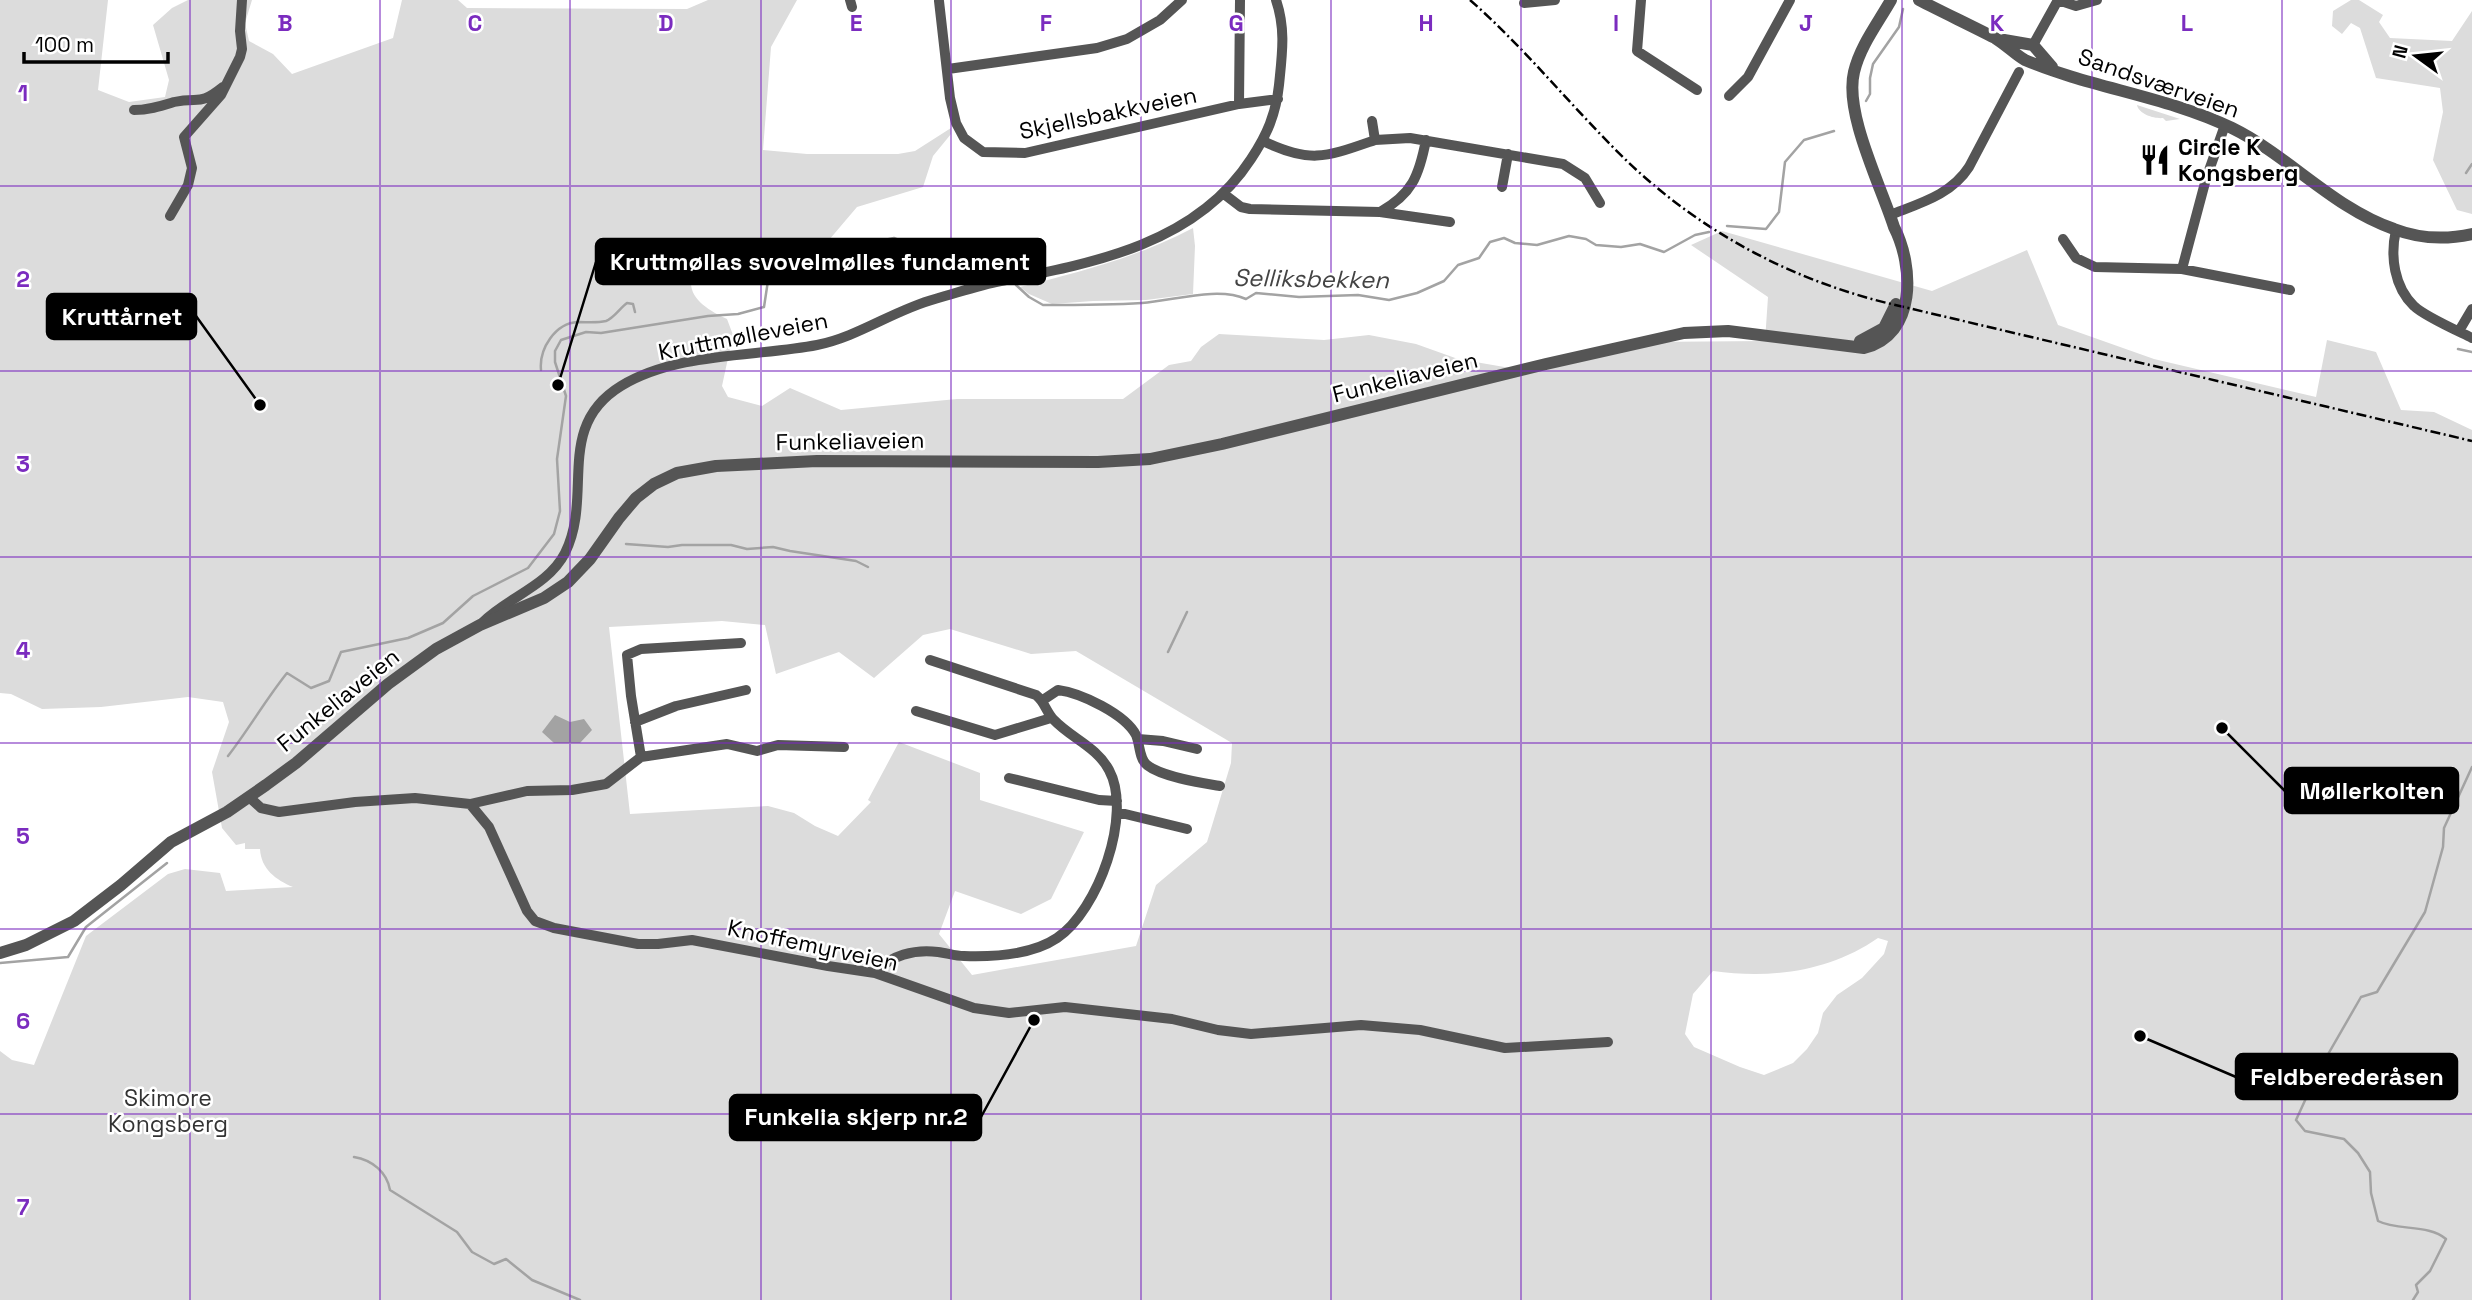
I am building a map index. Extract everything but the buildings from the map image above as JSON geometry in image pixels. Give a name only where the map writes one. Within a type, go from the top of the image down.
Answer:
[{"type":"street","points":[[170,216],[188,186],[192,168],[184,137],[221,95],[242,49],[242,0]]},
{"type":"street","name":"Skjellsbakkveien","points":[[938,0],[950,98],[956,122],[964,138],[983,152],[1025,153],[1239,104],[1278,99]]},
{"type":"street","points":[[948,69],[1097,48],[1127,39],[1160,20],[1182,0]]},
{"type":"street","points":[[1239,104],[1240,0]]},
{"type":"street","name":"Kruttmølleveien","points":[[480,625],[495,610],[549,575],[564,555],[575,514],[583,432],[597,408],[621,386],[648,373],[675,366],[821,344],[920,303],[998,281],[1048,273],[1143,246],[1198,215],[1224,194],[1240,176],[1271,127],[1278,99],[1284,41],[1282,19],[1276,0]]},
{"type":"street","points":[[1524,3],[1555,0]]},
{"type":"street","points":[[1641,0],[1637,51],[1697,90]]},
{"type":"street","points":[[1729,96],[1748,77],[1790,0]]},
{"type":"street","name":"Funkeliaveien","points":[[0,953],[26,945],[74,920],[121,885],[171,842],[249,797],[296,763],[412,665],[480,625],[544,598],[568,582],[584,566],[636,498],[654,484],[689,470],[817,461],[1098,462],[1150,459],[1211,447],[1684,333],[1728,331],[1849,345],[1876,335],[1892,317],[1898,300],[1900,277],[1892,221],[1857,120],[1852,84],[1860,56],[1891,0]]},
{"type":"street","name":"Sandsværveien","points":[[1919,0],[1997,40],[2029,51],[2055,69],[2225,125],[2270,150],[2358,212],[2396,230],[2437,239],[2472,234]]},
{"type":"street","points":[[2029,51],[2058,0],[2074,6],[2097,0]]},
{"type":"street","points":[[1892,221],[1959,182],[2019,72]]},
{"type":"street","points":[[134,110],[160,107],[177,101],[195,102],[207,99],[225,85]]},
{"type":"street","points":[[1372,121],[1375,140]]},
{"type":"street","points":[[2182,269],[2206,179],[2225,125]]},
{"type":"street","points":[[1263,141],[1286,152],[1311,157],[1329,156],[1375,140],[1393,138],[1426,140],[1508,154],[1569,167],[1585,178],[1601,202]]},
{"type":"street","points":[[1380,212],[1399,202],[1409,187],[1421,164],[1426,140]]},
{"type":"street","points":[[1502,187],[1508,154]]},
{"type":"street","points":[[1224,194],[1241,207],[1250,209],[1380,212],[1450,222]]},
{"type":"street","points":[[2396,230],[2392,255],[2399,284],[2414,306],[2472,338]]},
{"type":"street","points":[[2063,239],[2076,258],[2095,267],[2182,269],[2290,290]]},
{"type":"street","points":[[2459,331],[2472,309]]},
{"type":"street","points":[[641,757],[628,655],[640,649],[741,643]]},
{"type":"street","points":[[875,973],[885,962],[904,954],[936,951],[960,956],[988,956],[1028,950],[1058,938],[1084,912],[1106,866],[1117,807],[1110,771],[1099,756],[1051,718],[1043,701],[1035,695],[930,660]]},
{"type":"street","points":[[635,722],[676,706],[747,690]]},
{"type":"street","points":[[1043,701],[1058,690],[1081,696],[1123,720],[1133,730],[1148,766],[1179,777],[1220,786]]},
{"type":"street","points":[[916,711],[995,735],[1051,718]]},
{"type":"street","points":[[1138,739],[1163,741],[1197,749]]},
{"type":"street","points":[[249,797],[261,808],[279,812],[355,802],[415,798],[470,804],[527,791],[572,790],[606,784],[641,757],[727,744],[757,751],[778,745],[844,747]]},
{"type":"street","points":[[1009,778],[1099,800],[1187,830]]},
{"type":"street","name":"Knoffemyrveien","points":[[470,804],[489,827],[527,911],[536,920],[554,928],[638,944],[692,940],[875,973],[974,1009],[989,1011],[1009,1013],[1065,1007],[1172,1019],[1218,1030],[1251,1034],[1361,1025],[1420,1030],[1505,1048],[1608,1042]]},
{"type":"green space","name":"Skimore Kongsberg","points":[[0,0],[108,0],[98,90],[129,102],[165,97],[169,80],[153,25],[172,8],[188,0],[252,0],[245,23],[249,41],[273,54],[292,74],[393,38],[402,0],[458,0],[467,8],[687,9],[708,0],[797,0],[771,47],[763,150],[807,154],[898,154],[915,151],[951,128],[951,134],[933,156],[923,187],[857,207],[823,247],[695,270],[691,287],[694,294],[704,306],[727,319],[733,335],[722,386],[728,397],[762,406],[790,388],[841,410],[957,399],[1123,399],[1169,365],[1191,361],[1201,347],[1219,334],[1324,340],[1369,335],[1416,344],[1458,359],[1527,371],[1645,342],[1765,341],[1768,297],[1691,245],[1722,231],[1932,291],[2027,250],[2058,325],[2154,359],[2316,397],[2327,340],[2376,352],[2401,410],[2434,412],[2472,430],[2472,1300],[0,1300],[0,1051],[12,1060],[34,1065],[86,936],[168,874],[185,869],[220,873],[226,891],[293,887],[270,873],[263,862],[260,849],[245,849],[245,843],[236,845],[222,828],[212,772],[229,722],[223,702],[188,697],[101,707],[42,709],[11,694],[0,693]],"holes":[[[722,621],[765,625],[776,674],[839,652],[874,678],[923,635],[950,629],[1031,654],[1076,651],[1232,743],[1231,763],[1207,842],[1156,885],[1136,946],[972,975],[939,934],[955,891],[1021,914],[1051,899],[1084,832],[980,800],[980,773],[899,742],[868,800],[871,802],[838,836],[794,813],[768,806],[630,814],[609,627]],[[1878,938],[1888,941],[1884,954],[1862,978],[1837,995],[1823,1013],[1818,1033],[1793,1063],[1764,1075],[1694,1047],[1685,1034],[1693,994],[1713,971],[1756,974],[1798,970],[1840,959]]]},
{"type":"green space","points":[[2351,0],[2359,0],[2383,15],[2379,22],[2390,38],[2452,41],[2472,11],[2472,214],[2457,210],[2433,160],[2443,112],[2440,88],[2376,78],[2360,28],[2351,23],[2342,34],[2332,26],[2333,11]]},
{"type":"green space","points":[[2137,105],[2180,119],[2166,121],[2152,117],[2144,114]]},
{"type":"green space","points":[[1193,228],[1193,294],[1146,300],[1052,304],[1020,287],[1130,255]]},
{"type":"shaded area","points":[[555,715],[570,722],[584,719],[592,730],[580,743],[554,743],[542,732]]},
{"type":"waterway","name":"Selliksbekken","points":[[1866,101],[1870,94],[1873,64],[1899,27],[1903,9]]},
{"type":"waterway","name":"Selliksbekken","points":[[1727,226],[1766,229],[1779,212],[1785,162],[1804,140],[1834,131]]},
{"type":"waterway","points":[[2466,173],[2472,164]]},
{"type":"waterway","name":"Selliksbekken","points":[[1016,285],[1043,305],[1142,303],[1209,294],[1234,295],[1246,299],[1256,293],[1299,297],[1358,295],[1389,300],[1417,293],[1444,281],[1458,265],[1479,258],[1490,242],[1504,238],[1515,243],[1537,245],[1569,236],[1586,239],[1596,245],[1621,247],[1640,244],[1664,252],[1695,235],[1709,232]]},
{"type":"waterway","points":[[228,756],[287,673],[311,688],[329,681],[341,652],[408,638],[443,623],[473,596],[528,568],[554,534],[560,511],[557,459],[566,396],[555,362],[555,351],[561,340],[586,332],[601,333],[708,316],[738,314],[764,307],[769,274],[783,261],[894,238],[922,250],[939,250],[951,260],[964,260]]},
{"type":"waterway","points":[[541,370],[546,346],[562,327],[570,323],[606,321],[627,303],[633,304],[635,312]]},
{"type":"waterway","points":[[2458,349],[2472,352]]},
{"type":"waterway","points":[[626,544],[668,547],[731,545],[747,549],[773,547],[856,561],[868,567]]},
{"type":"waterway","points":[[1168,652],[1187,612]]},
{"type":"waterway","points":[[2413,1300],[2418,1292],[2416,1285],[2430,1271],[2446,1239],[2431,1231],[2378,1221],[2371,1193],[2370,1172],[2358,1153],[2344,1139],[2305,1131],[2296,1120],[2319,1070],[2361,997],[2377,992],[2425,912],[2443,847],[2444,828],[2472,767]]},
{"type":"waterway","points":[[0,963],[68,957],[86,927],[167,863]]},
{"type":"waterway","points":[[354,1157],[378,1168],[386,1178],[390,1190],[457,1232],[472,1252],[494,1264],[506,1259],[532,1280],[580,1300]]},
{"type":"railway","points":[[1470,0],[1511,39],[1609,143],[1657,188],[1686,211],[1749,250],[1816,281],[1887,303],[2472,441]]},
{"type":"place","name":"Circle K Kongsberg","points":[[2155,160]]},
{"type":"place","name":"Kruttmøllas svovelmølles fundament","points":[[558,385]]},
{"type":"place","name":"Kruttårnet","points":[[260,405]]},
{"type":"place","name":"Møllerkolten","points":[[2222,728]]},
{"type":"place","name":"Funkelia skjerp nr.2","points":[[1034,1020]]},
{"type":"place","name":"Feldberederåsen","points":[[2140,1036]]}]
